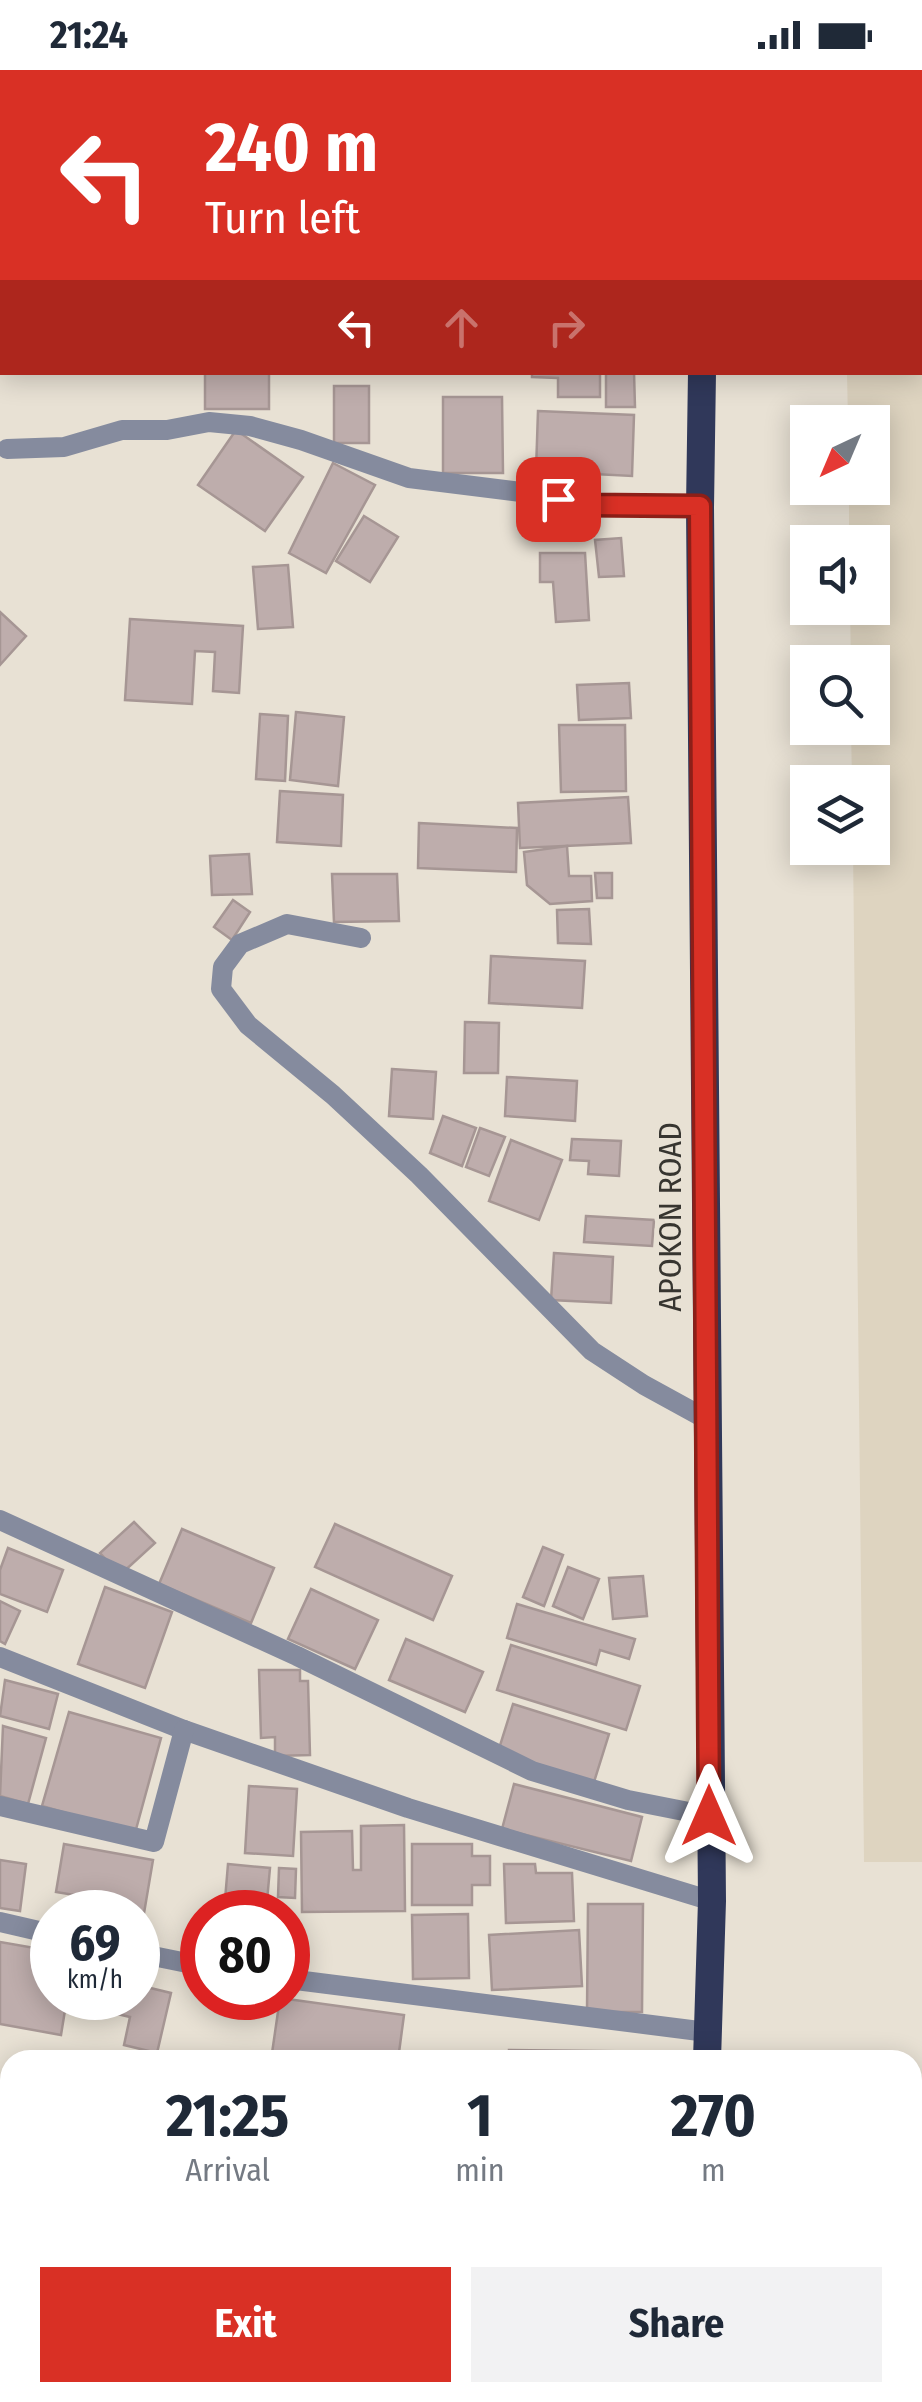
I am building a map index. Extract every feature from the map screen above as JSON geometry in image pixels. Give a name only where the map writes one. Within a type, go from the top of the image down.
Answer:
[{"type":"highway","name":"APOKON ROAD","points":[[702,375],[712,1902],[707,2046]]},
{"type":"street","points":[[7,450],[64,447],[122,430],[166,430],[209,422],[250,426],[301,440],[409,478],[530,493],[586,505],[700,506]]},
{"type":"street","points":[[361,938],[287,924],[240,944],[222,967],[221,988],[248,1025],[333,1095],[419,1174],[592,1351],[706,1418]]},
{"type":"street","points":[[0,1520],[297,1656],[532,1771],[628,1800],[709,1816]]},
{"type":"street","points":[[0,1657],[184,1730],[408,1808],[712,1902]]},
{"type":"street","points":[[0,1806],[154,1842],[184,1730]]},
{"type":"street","points":[[0,1922],[30,1929]]},
{"type":"street","points":[[310,1983],[707,2046]]},
{"type":"shaded area","points":[[847,375],[922,375],[922,1862],[864,1862],[853,865],[890,865],[890,765],[852,765],[851,745],[890,745],[890,645],[851,645],[850,625],[890,625],[890,525],[849,525],[849,505],[890,505],[890,405],[848,405]]},
{"type":"building","points":[[205,375],[269,375],[269,409],[205,409]]},
{"type":"building","points":[[600,375],[600,397],[558,397],[558,378],[532,377]]},
{"type":"building","points":[[606,375],[634,375],[635,407],[606,407]]},
{"type":"building","points":[[334,386],[369,386],[369,443],[334,443]]},
{"type":"building","points":[[443,397],[502,397],[503,473],[443,473]]},
{"type":"building","points":[[538,411],[634,415],[632,476],[536,471]]},
{"type":"building","points":[[236,430],[303,477],[265,531],[198,485]]},
{"type":"building","points":[[333,463],[375,485],[326,573],[289,553]]},
{"type":"building","points":[[364,516],[398,537],[370,582],[336,561]]},
{"type":"building","points":[[621,538],[624,576],[599,577],[595,540]]},
{"type":"building","points":[[540,553],[585,553],[589,620],[556,622],[553,582],[540,582]]},
{"type":"building","points":[[288,565],[293,627],[258,629],[253,567]]},
{"type":"building","points":[[0,612],[26,636],[0,665]]},
{"type":"building","points":[[130,619],[243,626],[239,693],[213,691],[215,652],[195,651],[192,704],[125,700]]},
{"type":"building","points":[[629,683],[631,718],[579,720],[577,685]]},
{"type":"building","points":[[296,712],[344,717],[338,786],[290,780]]},
{"type":"building","points":[[260,714],[288,716],[285,781],[256,779]]},
{"type":"building","points":[[559,725],[625,725],[626,791],[561,792]]},
{"type":"building","points":[[280,791],[343,795],[341,846],[277,842]]},
{"type":"building","points":[[628,797],[631,843],[520,848],[518,803]]},
{"type":"building","points":[[419,823],[517,828],[516,872],[418,868]]},
{"type":"building","points":[[567,846],[569,876],[591,876],[592,901],[550,904],[527,885],[524,852]]},
{"type":"building","points":[[249,854],[252,894],[212,895],[210,856]]},
{"type":"building","points":[[595,873],[612,873],[612,898],[597,898]]},
{"type":"building","points":[[332,874],[397,874],[399,921],[334,922]]},
{"type":"building","points":[[233,900],[250,912],[232,940],[214,927]]},
{"type":"building","points":[[589,909],[591,944],[558,943],[557,910]]},
{"type":"building","points":[[491,956],[585,961],[582,1008],[489,1003]]},
{"type":"building","points":[[465,1022],[499,1023],[498,1073],[464,1073]]},
{"type":"building","points":[[392,1069],[436,1072],[433,1119],[389,1116]]},
{"type":"building","points":[[507,1077],[577,1081],[575,1121],[505,1116]]},
{"type":"building","points":[[443,1116],[476,1128],[462,1166],[430,1153]]},
{"type":"building","points":[[480,1128],[505,1137],[489,1176],[466,1167]]},
{"type":"building","points":[[572,1139],[621,1141],[619,1176],[588,1174],[589,1161],[570,1160]]},
{"type":"building","points":[[511,1140],[562,1160],[539,1220],[489,1201]]},
{"type":"building","points":[[586,1216],[654,1220],[652,1246],[584,1242]]},
{"type":"building","points":[[554,1253],[613,1257],[611,1303],[551,1300]]},
{"type":"building","points":[[134,1522],[155,1543],[120,1575],[100,1553]]},
{"type":"building","points":[[335,1524],[452,1576],[433,1620],[315,1567]]},
{"type":"building","points":[[182,1529],[274,1568],[251,1623],[159,1584]]},
{"type":"building","points":[[543,1547],[563,1555],[544,1606],[523,1597]]},
{"type":"building","points":[[8,1548],[63,1570],[47,1612],[0,1594],[0,1570]]},
{"type":"building","points":[[568,1567],[599,1579],[583,1619],[553,1606]]},
{"type":"building","points":[[643,1576],[647,1616],[613,1619],[609,1578]]},
{"type":"building","points":[[105,1587],[172,1612],[145,1688],[78,1664]]},
{"type":"building","points":[[311,1589],[378,1620],[355,1669],[288,1639]]},
{"type":"building","points":[[0,1601],[20,1611],[5,1644],[0,1641]]},
{"type":"building","points":[[517,1604],[635,1639],[629,1659],[600,1650],[596,1665],[507,1638]]},
{"type":"building","points":[[406,1639],[483,1672],[465,1712],[389,1680]]},
{"type":"building","points":[[511,1645],[640,1686],[626,1730],[497,1690]]},
{"type":"building","points":[[259,1670],[300,1670],[300,1681],[308,1681],[310,1755],[275,1756],[275,1737],[261,1738]]},
{"type":"building","points":[[5,1680],[58,1694],[49,1729],[0,1716]]},
{"type":"building","points":[[513,1704],[609,1734],[594,1782],[498,1752]]},
{"type":"building","points":[[69,1712],[161,1738],[135,1833],[42,1806]]},
{"type":"building","points":[[3,1726],[46,1738],[28,1804],[0,1796]]},
{"type":"building","points":[[514,1784],[642,1817],[631,1861],[502,1829]]},
{"type":"building","points":[[249,1786],[297,1789],[293,1856],[245,1853]]},
{"type":"building","points":[[404,1825],[405,1911],[310,1912],[310,1890],[302,1890],[301,1832],[352,1831],[353,1870],[361,1870],[361,1826]]},
{"type":"building","points":[[64,1844],[153,1860],[148,1890],[56,1890]]},
{"type":"building","points":[[412,1844],[472,1844],[472,1856],[490,1856],[490,1885],[472,1885],[472,1905],[412,1905]]},
{"type":"building","points":[[0,1860],[26,1864],[20,1911],[0,1908]]},
{"type":"building","points":[[228,1864],[270,1868],[268,1890],[226,1890]]},
{"type":"building","points":[[504,1864],[535,1864],[536,1873],[572,1873],[574,1921],[506,1923]]},
{"type":"building","points":[[279,1868],[296,1869],[295,1890],[278,1890]]},
{"type":"building","points":[[588,1904],[643,1904],[642,2012],[587,2012]]},
{"type":"building","points":[[468,1914],[469,1978],[413,1979],[412,1915]]},
{"type":"building","points":[[579,1930],[582,1986],[492,1990],[489,1935]]},
{"type":"building","points":[[0,1942],[30,1947],[30,2020],[63,2020],[61,2035],[0,2024]]},
{"type":"building","points":[[160,1990],[171,1993],[158,2050],[124,2045],[129,2020],[160,2020]]},
{"type":"building","points":[[310,2002],[404,2015],[399,2050],[272,2050],[277,2020],[310,2020]]},
{"type":"route","points":[[558,499],[586,505],[700,506],[709,1816]]}]
